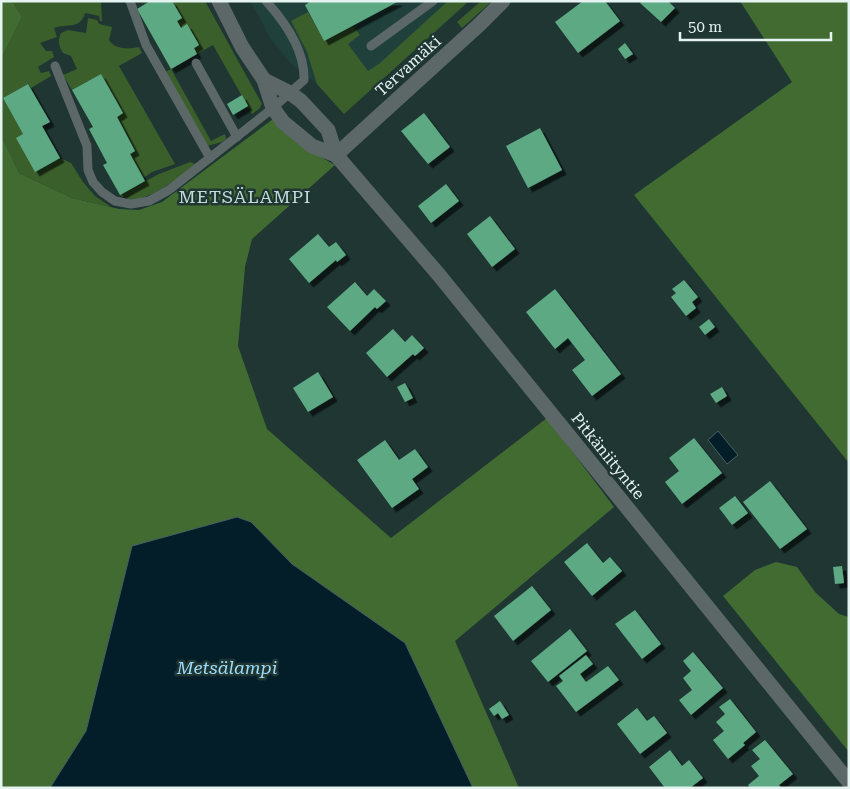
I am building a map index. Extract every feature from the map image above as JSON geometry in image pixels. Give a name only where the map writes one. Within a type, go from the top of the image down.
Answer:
[{"type":"street","name":"Pitkäniityntie","points":[[218,1],[242,47],[264,80],[273,108],[283,122],[312,146],[336,155]]},
{"type":"street","name":"Tervamäki","points":[[336,155],[503,1]]},
{"type":"street","name":"Pitkäniityntie","points":[[264,80],[290,93],[301,101],[328,130],[336,155],[439,275],[849,782]]},
{"type":"lane","points":[[130,1],[146,44],[210,158]]},
{"type":"lane","points":[[371,46],[433,1]]},
{"type":"lane","points":[[55,66],[87,146],[88,170],[93,182],[102,192],[115,201],[131,204],[149,201],[169,190],[237,137],[304,80],[297,44],[269,3]]},
{"type":"lane","points":[[196,63],[237,137]]},
{"type":"shaded area","points":[[250,1],[469,1],[344,114],[317,84],[292,65],[271,39]]},
{"type":"green space","points":[[1,1],[12,1],[22,17],[1,59]]},
{"type":"green space","points":[[12,1],[101,1],[102,21],[100,21],[99,16],[85,13],[77,24],[54,28],[57,37],[40,43],[46,51],[52,51],[54,57],[38,67],[41,73],[49,71],[51,76],[31,88],[28,84],[3,98],[23,134],[35,171],[60,158],[71,163],[95,196],[111,207],[72,198],[19,173],[1,135],[1,59],[22,17]]},
{"type":"green space","points":[[172,1],[205,1],[262,104],[259,109],[252,114],[213,45],[197,54],[187,25],[181,28],[177,21],[182,18]]},
{"type":"green space","points":[[448,1],[469,1],[344,114],[317,84],[307,52],[291,21],[308,12],[324,41],[353,26],[360,35],[348,44],[368,71],[380,63]]},
{"type":"green space","points":[[481,1],[492,1],[462,28],[457,22]]},
{"type":"green space","points":[[740,1],[849,1],[849,463],[634,195],[792,82]]},
{"type":"green space","points":[[88,18],[97,20],[99,24],[112,27],[109,40],[115,46],[139,47],[142,53],[119,66],[175,164],[152,172],[143,178],[130,154],[135,150],[117,117],[123,113],[101,74],[72,90],[63,75],[77,69],[71,56],[63,53],[60,48],[61,33],[68,30],[86,33]]},
{"type":"green space","points":[[171,69],[211,141],[225,134],[226,139],[222,142],[207,146],[165,72]]},
{"type":"green space","points":[[273,119],[305,148],[335,165],[252,239],[245,267],[238,346],[267,429],[391,538],[547,418],[614,507],[455,641],[519,788],[473,788],[405,643],[292,564],[251,522],[132,546],[86,731],[50,788],[1,788],[1,135],[19,173],[72,198],[119,209],[139,210],[162,202]]},
{"type":"green space","points":[[190,162],[195,164],[157,192],[148,196],[130,199],[120,195],[159,174]]},
{"type":"green space","points":[[776,562],[797,567],[815,592],[839,614],[849,617],[849,752],[723,596],[755,570]]},
{"type":"water","points":[[718,431],[738,455],[727,464],[708,440]]},
{"type":"water","name":"Metsälampi","points":[[237,517],[251,522],[292,564],[405,643],[473,788],[50,788],[86,731],[132,546]]},
{"type":"building","points":[[150,1],[172,1],[182,18],[177,21],[181,28],[187,24],[199,45],[194,48],[197,54],[171,69],[137,9]]},
{"type":"building","points":[[311,1],[399,1],[324,41],[305,5]]},
{"type":"building","points":[[583,1],[605,1],[620,21],[578,53],[555,22]]},
{"type":"building","points":[[642,1],[668,1],[675,8],[661,22],[640,3]]},
{"type":"building","points":[[625,43],[633,54],[625,59],[618,49]]},
{"type":"building","points":[[101,74],[123,113],[117,117],[135,151],[130,154],[145,181],[120,195],[103,165],[107,163],[89,129],[93,127],[72,90]]},
{"type":"building","points":[[28,84],[50,122],[42,126],[60,158],[35,172],[16,138],[23,134],[3,98]]},
{"type":"building","points":[[242,95],[248,106],[233,115],[227,104]]},
{"type":"building","points":[[424,113],[450,147],[428,164],[401,131]]},
{"type":"building","points":[[540,128],[562,170],[528,188],[506,146]]},
{"type":"building","points":[[446,184],[459,201],[431,223],[418,206]]},
{"type":"building","points":[[490,216],[515,249],[492,267],[467,234]]},
{"type":"building","points":[[318,234],[329,247],[336,242],[346,255],[337,262],[336,260],[309,283],[289,259]]},
{"type":"building","points":[[684,280],[698,297],[692,302],[696,308],[686,316],[671,297],[676,293],[672,289]]},
{"type":"building","points":[[355,282],[367,296],[374,289],[386,301],[377,309],[375,307],[350,331],[327,307]]},
{"type":"building","points":[[555,289],[621,374],[592,396],[572,370],[585,360],[568,338],[555,349],[526,312]]},
{"type":"building","points":[[709,319],[715,327],[705,335],[699,327]]},
{"type":"building","points":[[393,329],[405,342],[412,335],[424,348],[415,356],[413,354],[387,377],[366,353]]},
{"type":"building","points":[[318,372],[333,397],[308,412],[293,388]]},
{"type":"building","points":[[405,383],[413,398],[405,402],[397,387]]},
{"type":"building","points":[[722,387],[727,396],[716,403],[710,394]]},
{"type":"building","points":[[694,438],[722,473],[682,504],[665,482],[679,471],[669,458]]},
{"type":"building","points":[[385,440],[399,460],[415,449],[428,467],[412,479],[419,489],[392,508],[357,460]]},
{"type":"building","points":[[770,481],[807,529],[780,549],[743,502]]},
{"type":"building","points":[[735,496],[748,513],[732,525],[719,508]]},
{"type":"building","points":[[587,543],[603,563],[610,557],[622,571],[592,596],[564,562]]},
{"type":"building","points":[[842,566],[844,583],[835,584],[833,567]]},
{"type":"building","points":[[532,586],[551,610],[513,641],[494,616]]},
{"type":"building","points":[[635,610],[661,644],[642,659],[615,624]]},
{"type":"building","points":[[570,629],[587,651],[548,682],[531,661]]},
{"type":"building","points":[[693,652],[723,688],[691,715],[679,700],[692,690],[683,678],[691,671],[683,661]]},
{"type":"building","points":[[586,655],[593,664],[580,674],[586,682],[608,666],[619,680],[576,712],[556,686],[563,681],[559,676]]},
{"type":"building","points":[[730,699],[756,732],[743,743],[745,745],[728,759],[713,740],[724,731],[716,722],[725,714],[719,707]]},
{"type":"building","points":[[500,701],[509,715],[502,719],[498,713],[494,716],[489,709]]},
{"type":"building","points":[[637,708],[647,721],[654,716],[667,733],[640,754],[617,724]]},
{"type":"building","points":[[765,740],[793,774],[779,785],[781,788],[750,788],[748,785],[759,776],[751,766],[760,759],[752,750]]},
{"type":"building","points":[[670,750],[682,766],[689,760],[703,778],[690,788],[665,788],[649,767]]},
{"type":"district","name":"METSÄLAMPI","points":[[245,196]]}]
